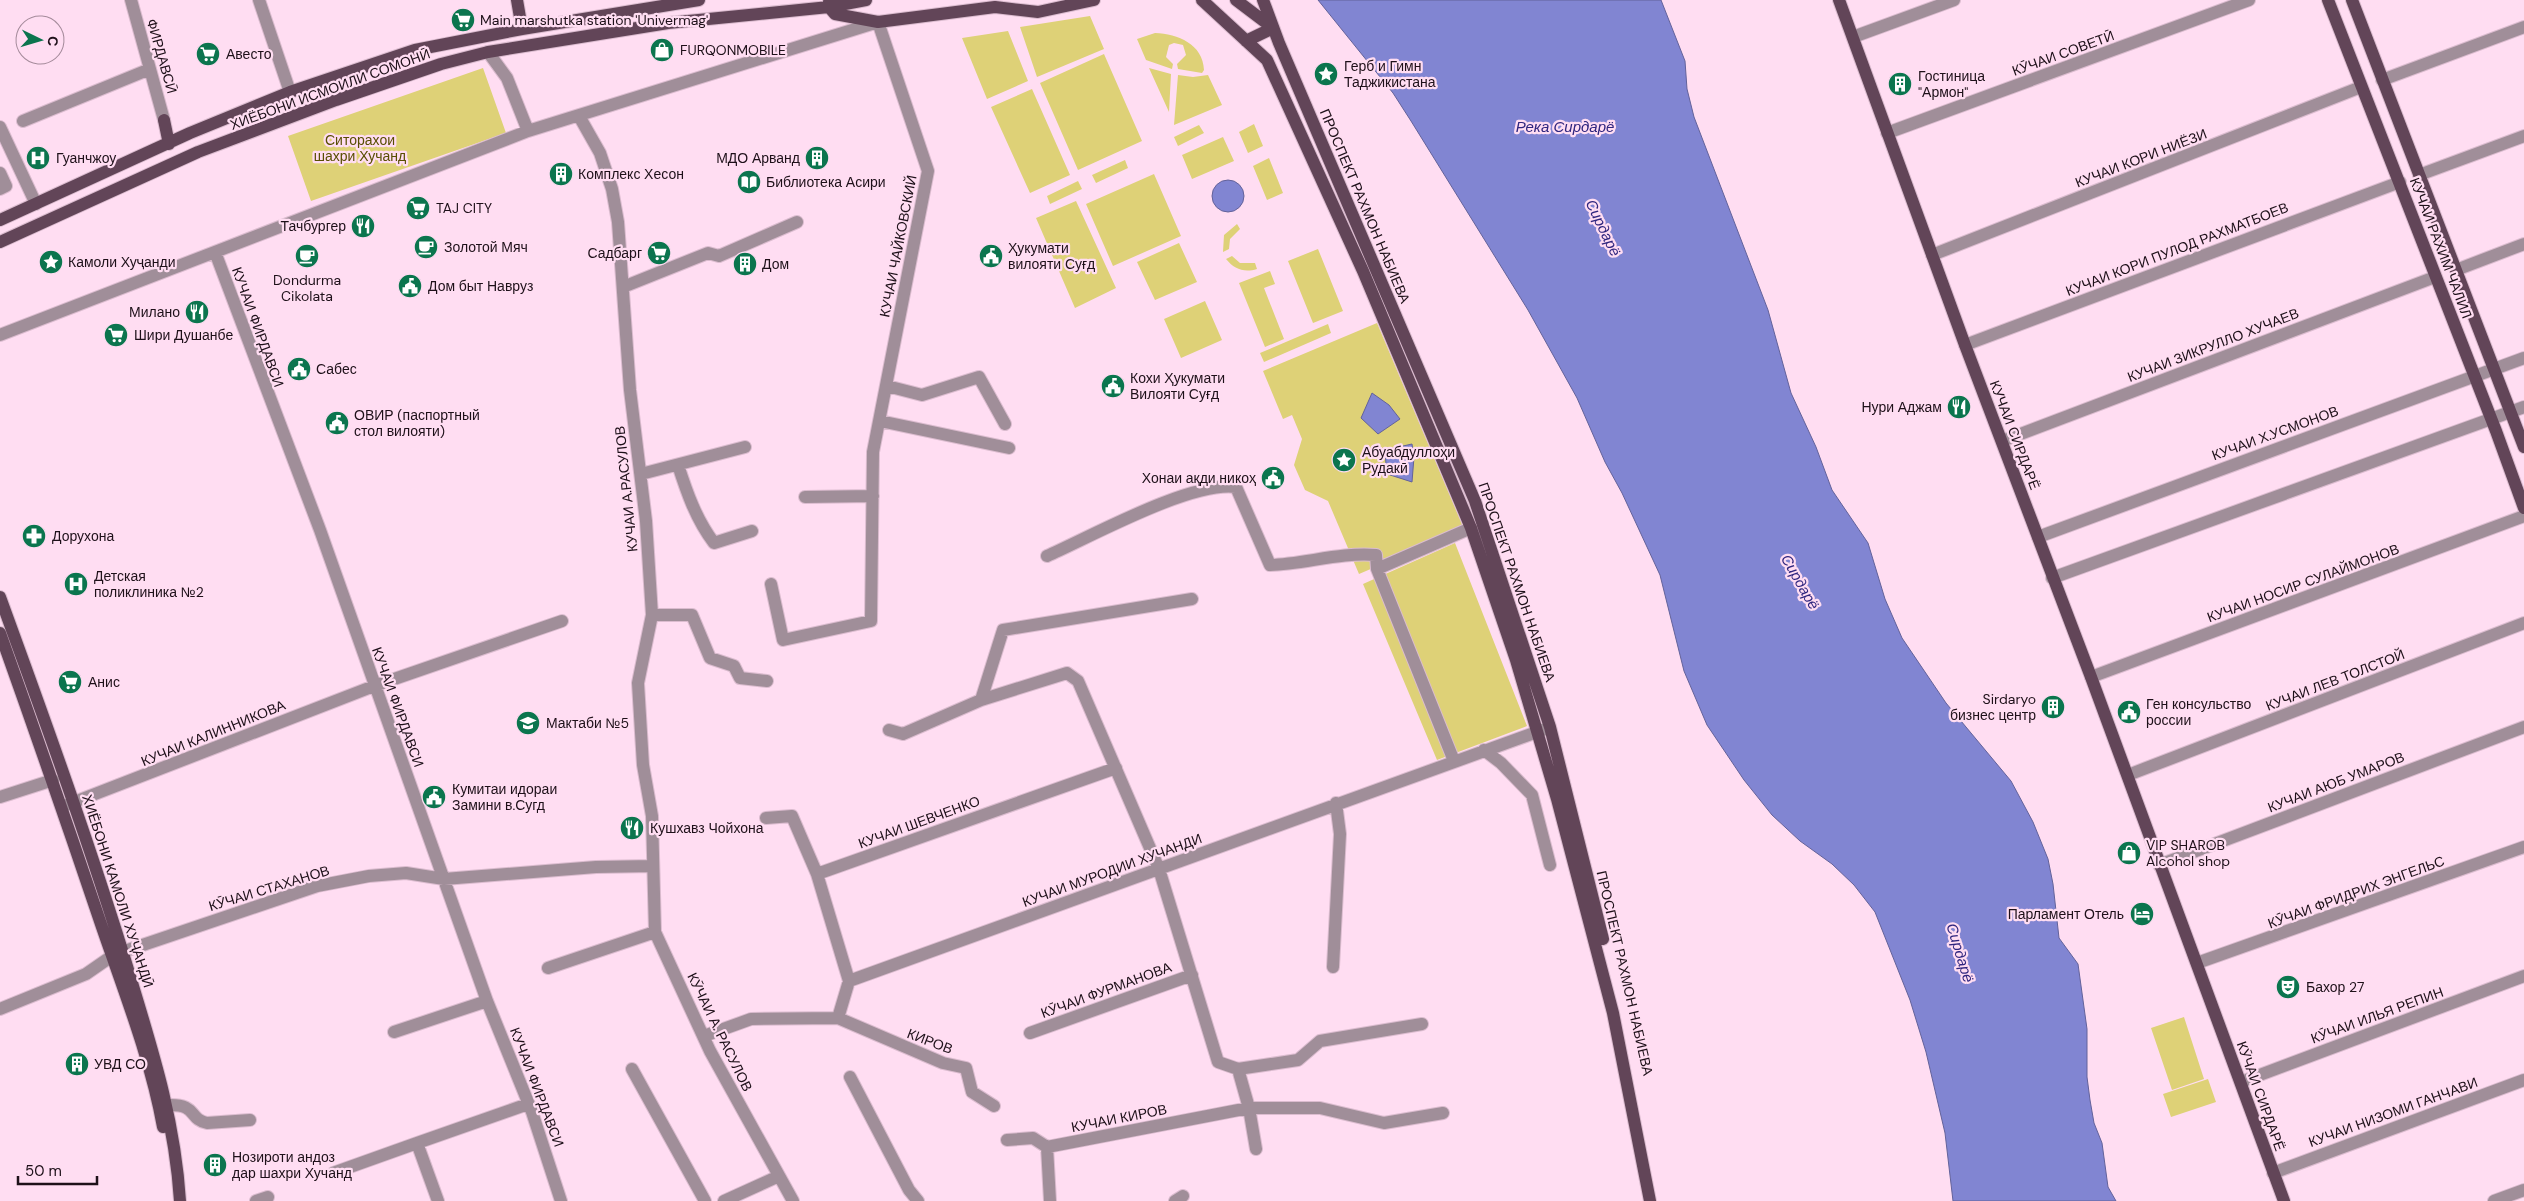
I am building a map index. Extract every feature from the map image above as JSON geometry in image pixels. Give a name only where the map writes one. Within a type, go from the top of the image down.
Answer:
[{"type":"main road","points":[[517,0],[522,28]]},
{"type":"main road","points":[[0,220],[290,92],[415,50],[522,28],[699,0]]},
{"type":"main road","name":"ХИЁБОНИ ИСМОИЛИ СОМОНӢ","points":[[0,242],[198,152],[345,97],[441,64],[488,52],[668,23],[866,0]]},
{"type":"main road","points":[[829,4],[835,14],[878,22],[996,7],[1018,0]]},
{"type":"main road","points":[[996,7],[1038,12],[1094,0]]},
{"type":"main road","name":"ПРОСПЕКТ РАХМОН НАБИЕВА","points":[[1202,0],[1267,60],[1363,271],[1471,528],[1516,660],[1544,729],[1613,1014],[1650,1201]]},
{"type":"main road","points":[[1236,0],[1273,28],[1246,41]]},
{"type":"main road","name":"ПРОСПЕКТ РАХМОН НАБИЕВА","points":[[1263,0],[1273,28],[1475,501],[1544,729],[1614,987],[1659,1201]]},
{"type":"main road","name":"КУЧАИ СИРДАРЁ","points":[[1839,0],[1965,345],[2052,578],[2092,677],[2165,881],[2197,964]]},
{"type":"main road","name":"КУЧАИ РАХИМ ЧАЛИЛ","points":[[2328,0],[2491,417],[2524,508]]},
{"type":"main road","name":"КУЧАИ РАХИМ ЧАЛИЛ","points":[[2352,0],[2524,447]]},
{"type":"main road","points":[[227,119],[225,132],[234,140]]},
{"type":"main road","points":[[164,120],[169,144]]},
{"type":"main road","name":"ХИЁБОНИ КАМОЛИ ХУҶАНДӢ","points":[[0,597],[168,1105],[178,1169],[180,1201]]},
{"type":"main road","name":"ХИЁБОНИ КАМОЛИ ХУҶАНДӢ","points":[[0,633],[53,780],[68,805]]},
{"type":"main road","name":"ХИЁБОНИ КАМОЛИ ХУҶАНДӢ","points":[[117,954],[159,1106],[172,1176],[173,1201]]},
{"type":"main road","name":"КӮЧАИ СИРДАРЁ","points":[[2197,964],[2284,1201]]},
{"type":"street","name":"ФИРДАВСӢ","points":[[131,0],[164,120]]},
{"type":"street","points":[[259,0],[290,92]]},
{"type":"street","points":[[1853,37],[1954,0]]},
{"type":"street","name":"КӮЧАИ СОВЕТӢ","points":[[1887,133],[2249,0]]},
{"type":"street","points":[[0,335],[528,131],[878,22]]},
{"type":"street","name":"КУЧАИ ЧАЙКОВСКИЙ","points":[[771,584],[784,640],[871,621],[873,452],[928,171],[878,22]]},
{"type":"street","points":[[2382,80],[2524,27]]},
{"type":"street","points":[[488,52],[507,78],[528,131]]},
{"type":"street","points":[[23,121],[150,70]]},
{"type":"street","name":"КУЧАИ КОРИ НИЁЗИ","points":[[1932,255],[2361,88]]},
{"type":"street","name":"КУЧАИ А.РАСУЛОВ","points":[[579,116],[600,153],[612,189],[618,222],[630,390],[641,474],[652,615],[638,683],[643,765],[652,816],[653,866]]},
{"type":"street","points":[[0,127],[36,204]]},
{"type":"street","points":[[2419,175],[2524,136]]},
{"type":"street","points":[[0,173],[6,186],[0,189]]},
{"type":"street","name":"КУЧАИ КОРИ ПУЛОД РАХМАТБОЕВ","points":[[1965,345],[2400,182]]},
{"type":"street","points":[[623,287],[708,253],[718,256],[798,222]]},
{"type":"street","points":[[2456,270],[2524,244]]},
{"type":"street","name":"КУЧАИ ФИРДАВСИ","points":[[215,252],[291,458],[320,530],[374,686],[487,1000],[528,1104],[561,1201]]},
{"type":"street","name":"КУЧАИ ЗИКРУЛЛО ХУЧАЕВ","points":[[2002,441],[2435,277]]},
{"type":"street","name":"КУЧАИ Х.УСМОНОВ","points":[[2038,537],[2524,358]]},
{"type":"street","points":[[887,386],[922,395],[979,378],[1005,424]]},
{"type":"street","points":[[2052,578],[2491,417],[2524,407]]},
{"type":"street","points":[[880,421],[1010,448]]},
{"type":"street","points":[[641,474],[745,447]]},
{"type":"street","points":[[678,464],[689,499],[700,524],[714,544],[752,531]]},
{"type":"street","points":[[1048,556],[1151,509],[1205,489],[1226,486],[1236,487],[1270,565],[1292,565],[1358,553],[1376,555],[1377,569],[1454,761]]},
{"type":"street","points":[[805,497],[873,496]]},
{"type":"street","name":"КУЧАИ НОСИР СУЛАЙМОНОВ","points":[[2092,677],[2524,516]]},
{"type":"street","points":[[1377,569],[1471,528]]},
{"type":"street","points":[[981,700],[1003,630],[1192,599]]},
{"type":"street","points":[[652,615],[692,615],[710,658],[734,666],[740,678],[767,681]]},
{"type":"street","name":"КУЧАИ КАЛИННИКОВА","points":[[68,805],[374,686],[562,621]]},
{"type":"street","name":"КУЧАИ ЛЕВ ТОЛСТОЙ","points":[[2128,775],[2524,622]]},
{"type":"street","points":[[889,730],[903,734],[981,700],[1067,673],[1078,680],[1159,869],[1218,1062],[1238,1069],[1298,1060],[1320,1041],[1422,1024]]},
{"type":"street","name":"КУЧАИ АЮБ УМАРОВ","points":[[2159,864],[2524,727]]},
{"type":"street","name":"КУЧАИ МУРОДИИ ХУЧАНДИ","points":[[850,981],[1544,729]]},
{"type":"street","points":[[1484,750],[1532,795],[1550,864]]},
{"type":"street","name":"КУЧАИ ШЕВЧЕНКО","points":[[817,874],[1116,768]]},
{"type":"street","points":[[0,797],[53,780]]},
{"type":"street","points":[[1333,967],[1340,834],[1336,803]]},
{"type":"street","points":[[704,1036],[750,1019],[838,1018],[850,981],[817,874],[792,816],[766,818]]},
{"type":"street","name":"КӮЧАИ ФРИДРИХ ЭНГЕЛЬС","points":[[2197,964],[2524,847]]},
{"type":"street","name":"КӮЧАИ СТАХАНОВ","points":[[0,1008],[86,974],[117,954],[317,886],[369,876],[406,873],[444,879],[596,867],[653,866]]},
{"type":"street","name":"КӮЧАИ А. РАСУЛОВ","points":[[653,866],[656,932],[704,1036],[793,1201]]},
{"type":"street","points":[[548,968],[656,932]]},
{"type":"street","name":"КӮЧАИ ФУРМАНОВА","points":[[1030,1033],[1192,975]]},
{"type":"street","name":"КӮЧАИ ИЛЬЯ РЕПИН","points":[[2241,1082],[2524,976]]},
{"type":"street","points":[[394,1032],[487,1000]]},
{"type":"street","name":"КИРОВ","points":[[838,1018],[943,1064],[966,1068],[972,1092],[994,1106]]},
{"type":"street","points":[[632,1069],[705,1201]]},
{"type":"street","points":[[1238,1069],[1249,1108],[1256,1148]]},
{"type":"street","points":[[850,1077],[909,1190],[918,1201]]},
{"type":"street","name":"КУЧАИ НИЗОМИ ГАНЧАВИ","points":[[2273,1173],[2524,1080]]},
{"type":"street","points":[[333,1173],[528,1104]]},
{"type":"street","points":[[168,1105],[188,1107],[200,1122],[250,1120]]},
{"type":"street","name":"КУЧАИ КИРОВ","points":[[1047,1147],[1249,1108],[1320,1108],[1384,1123],[1443,1114]]},
{"type":"street","points":[[1007,1140],[1033,1138],[1047,1147],[1050,1201]]},
{"type":"street","points":[[417,1143],[438,1201]]},
{"type":"street","points":[[724,1201],[778,1176]]},
{"type":"street","points":[[2494,1201],[2524,1190]]},
{"type":"green space","points":[[1090,16],[1104,49],[1037,77],[1020,27]]},
{"type":"green space","points":[[1008,31],[1028,81],[987,99],[962,38]]},
{"type":"green space","points":[[1155,33],[1180,38],[1194,47],[1203,61],[1204,70],[1202,73],[1178,69],[1177,64],[1186,55],[1183,45],[1174,43],[1169,45],[1166,57],[1173,64],[1172,69],[1146,60],[1137,39]]},
{"type":"green space","points":[[1104,54],[1142,141],[1078,170],[1040,83]]},
{"type":"green space","name":"Ситорахои шахри Хучанд","points":[[483,68],[506,133],[311,201],[288,136]]},
{"type":"green space","points":[[1149,68],[1171,74],[1169,112]]},
{"type":"green space","points":[[1178,75],[1193,77],[1208,75],[1222,105],[1174,125]]},
{"type":"green space","points":[[1032,89],[1070,175],[1030,193],[991,107]]},
{"type":"green space","points":[[1254,124],[1263,146],[1248,153],[1239,132]]},
{"type":"green space","points":[[1199,125],[1204,133],[1178,146],[1174,137]]},
{"type":"green space","points":[[1223,137],[1234,161],[1192,179],[1182,155]]},
{"type":"green space","points":[[1269,158],[1283,193],[1267,200],[1253,166]]},
{"type":"green space","points":[[1125,160],[1128,168],[1096,183],[1092,175]]},
{"type":"green space","points":[[1154,174],[1181,236],[1113,266],[1086,204]]},
{"type":"green space","points":[[1078,181],[1082,189],[1050,204],[1047,196]]},
{"type":"green space","points":[[1076,201],[1116,288],[1075,308],[1036,218]]},
{"type":"green space","points":[[1237,224],[1240,229],[1230,239],[1229,249],[1223,252],[1224,235]]},
{"type":"green space","points":[[1179,243],[1197,282],[1155,300],[1137,262]]},
{"type":"green space","points":[[1318,249],[1343,311],[1313,323],[1288,261]]},
{"type":"green space","points":[[1232,256],[1240,263],[1255,263],[1257,269],[1248,271],[1236,268],[1226,259]]},
{"type":"green space","points":[[1270,271],[1275,284],[1264,288],[1284,339],[1265,347],[1239,283]]},
{"type":"green space","points":[[1205,301],[1222,340],[1181,358],[1164,319]]},
{"type":"green space","points":[[1377,323],[1464,529],[1359,574],[1328,501],[1305,490],[1294,465],[1302,439],[1292,415],[1283,419],[1263,371]]},
{"type":"green space","points":[[1328,324],[1331,333],[1264,362],[1260,353]]},
{"type":"green space","points":[[1455,543],[1527,726],[1437,760],[1363,584]]},
{"type":"green space","points":[[2184,1017],[2204,1079],[2172,1090],[2151,1028]]},
{"type":"green space","points":[[2208,1079],[2216,1102],[2171,1117],[2163,1094]]},
{"type":"water","name":"Река Сирдарё","points":[[1318,0],[1661,0],[1685,61],[1687,89],[1694,117],[1768,310],[1791,393],[1816,447],[1832,490],[1868,543],[1885,599],[1902,638],[1946,703],[2011,781],[2033,822],[2048,859],[2053,884],[2059,938],[2078,964],[2087,1029],[2087,1077],[2090,1100],[2094,1123],[2102,1143],[2108,1187],[2116,1201],[1953,1201],[1945,1133],[1926,1052],[1910,1000],[1875,912],[1854,885],[1832,864],[1800,841],[1772,815],[1744,780],[1707,725],[1684,671],[1660,575],[1622,493],[1605,462],[1577,398],[1528,310],[1393,93]]},
{"type":"water","points":[[1228,180],[1234,181],[1239,185],[1243,190],[1243,202],[1239,207],[1234,211],[1228,212],[1222,211],[1217,207],[1213,202],[1212,196],[1213,190],[1217,185],[1222,181]]},
{"type":"water","points":[[1372,393],[1389,405],[1400,419],[1378,434],[1361,418]]},
{"type":"water","points":[[1412,444],[1414,457],[1412,482],[1384,473],[1386,465],[1385,450]]},
{"type":"place","name":"Main marshutka station 'Univermag'","points":[[463,20]]},
{"type":"place","name":"FURQONMOBILE","points":[[662,50]]},
{"type":"place","name":"Авесто","points":[[208,54]]},
{"type":"place","name":"Герб и Гимн Таджикистана","points":[[1326,74]]},
{"type":"place","name":"Гостиница \"Армон\"","points":[[1900,84]]},
{"type":"place","name":"Гуанчжоу","points":[[38,158]]},
{"type":"place","name":"МДО Арванд","points":[[817,158]]},
{"type":"place","name":"Комплекс Хесон","points":[[561,174]]},
{"type":"place","name":"Библиотека Асири","points":[[749,182]]},
{"type":"place","name":"TAJ CITY","points":[[418,208]]},
{"type":"place","name":"Тачбургер","points":[[363,226]]},
{"type":"place","name":"Золотой Мяч","points":[[426,247]]},
{"type":"place","name":"Садбарг","points":[[659,253]]},
{"type":"place","name":"Dondurma Cikolata","points":[[307,256]]},
{"type":"place","name":"Ҳукумати вилояти Суғд","points":[[991,256]]},
{"type":"place","name":"Камоли Хуҷанди","points":[[51,262]]},
{"type":"place","name":"Дом","points":[[745,264]]},
{"type":"place","name":"Дом быт Навруз","points":[[410,286]]},
{"type":"place","name":"Милано","points":[[197,312]]},
{"type":"place","name":"Шири Душанбе","points":[[116,335]]},
{"type":"place","name":"Сабес","points":[[299,369]]},
{"type":"place","name":"Кохи Ҳукумати Вилояти Суғд","points":[[1113,386]]},
{"type":"place","name":"Нури Аджам","points":[[1959,407]]},
{"type":"place","name":"ОВИР (паспортный стол вилояти)","points":[[337,423]]},
{"type":"place","name":"Абуабдуллоҳи Рудакӣ","points":[[1344,460]]},
{"type":"place","name":"Хонаи ақди никоҳ","points":[[1273,478]]},
{"type":"place","name":"Дорухона","points":[[34,536]]},
{"type":"place","name":"Детская поликлиника №2","points":[[76,584]]},
{"type":"place","name":"Анис","points":[[70,682]]},
{"type":"place","name":"Sirdaryo бизнес центр","points":[[2053,707]]},
{"type":"place","name":"Ген консульство россии","points":[[2129,712]]},
{"type":"place","name":"Мактаби №5","points":[[528,723]]},
{"type":"place","name":"Кумитаи идораи Замини в.Сугд","points":[[434,797]]},
{"type":"place","name":"Кушхавз Чойхона","points":[[632,828]]},
{"type":"place","name":"VIP SHAROB Alcohol shop","points":[[2129,853]]},
{"type":"place","name":"Парламент Отель","points":[[2142,914]]},
{"type":"place","name":"Бахор 27","points":[[2288,987]]},
{"type":"place","name":"УВД СО","points":[[77,1064]]},
{"type":"place","name":"Нозироти андоз дар шахри Хучанд","points":[[215,1165]]},
{"type":"water label","name":"Сирдарё","points":[[1603,228]]},
{"type":"water label","name":"Сирдарё","points":[[1800,582]]},
{"type":"water label","name":"Сирдарё","points":[[1960,953]]}]
